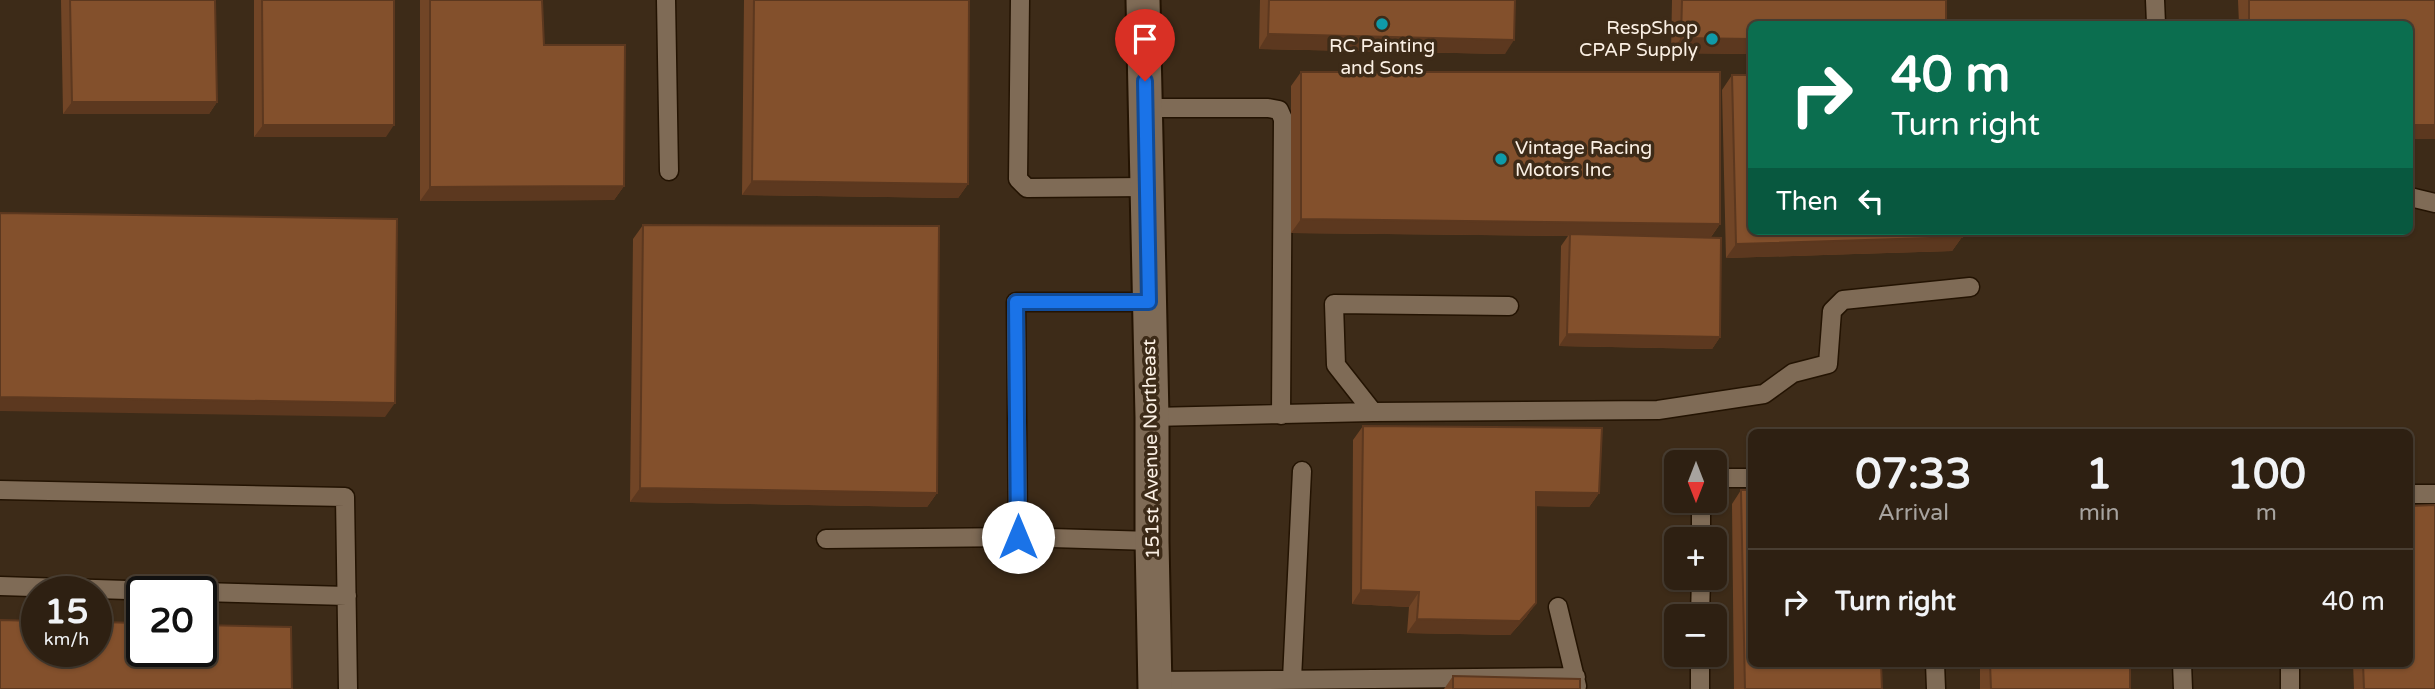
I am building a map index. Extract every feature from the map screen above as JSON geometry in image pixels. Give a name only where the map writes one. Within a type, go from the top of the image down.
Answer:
[{"type":"street","name":"151st Avenue Northeast","points":[[1143,0],[1155,685]]},
{"type":"lane","points":[[666,0],[669,171]]},
{"type":"lane","points":[[1020,0],[1018,179],[1027,188],[1147,187]]},
{"type":"lane","points":[[2155,0],[2157,21]]},
{"type":"lane","points":[[1146,108],[1268,108],[1279,110],[1283,119],[1281,415]]},
{"type":"lane","points":[[2413,198],[2435,203]]},
{"type":"lane","points":[[1152,417],[1658,410],[1764,394],[1793,373],[1828,364],[1832,311],[1843,300],[1970,286]]},
{"type":"lane","points":[[1018,537],[1016,302],[1149,302]]},
{"type":"lane","points":[[1373,412],[1336,365],[1334,304],[1509,306]]},
{"type":"lane","points":[[1292,679],[1302,471]]},
{"type":"lane","points":[[1727,478],[1748,478]]},
{"type":"lane","points":[[0,491],[345,497],[348,689]]},
{"type":"lane","points":[[2413,494],[2435,494]]},
{"type":"lane","points":[[826,539],[1018,537],[1152,541]]},
{"type":"lane","points":[[0,586],[126,590]]},
{"type":"lane","points":[[217,592],[346,596]]},
{"type":"lane","points":[[1155,685],[1292,679],[1577,683],[1558,607]]},
{"type":"lane","points":[[1700,667],[1700,689]]},
{"type":"lane","points":[[1935,667],[1936,689]]},
{"type":"lane","points":[[2182,667],[2183,689]]},
{"type":"lane","points":[[2290,667],[2290,689]]},
{"type":"building","points":[[70,0],[215,0],[217,102],[72,102]]},
{"type":"building","points":[[262,0],[394,0],[394,125],[263,125]]},
{"type":"building","points":[[430,0],[542,0],[544,45],[625,45],[624,186],[430,187]]},
{"type":"building","points":[[754,0],[969,0],[968,184],[752,181]]},
{"type":"building","name":"RC Painting and Sons","points":[[1269,0],[1515,0],[1514,40],[1268,34]]},
{"type":"building","name":"RespShop CPAP Supply","points":[[1682,0],[1946,0],[1946,21],[1748,21],[1748,39],[1681,38]]},
{"type":"building","points":[[2249,0],[2435,0],[2435,125],[2413,125],[2413,21],[2249,21]]},
{"type":"building","name":"Vintage Racing Motors Inc","points":[[1301,72],[1720,72],[1720,224],[1301,219]]},
{"type":"building","points":[[1732,75],[1748,75],[1748,235],[1962,235],[1962,237],[1736,244]]},
{"type":"building","points":[[0,213],[397,219],[395,403],[0,397]]},
{"type":"building","points":[[643,225],[939,226],[937,493],[640,488]]},
{"type":"building","points":[[1570,234],[1721,238],[1720,337],[1567,334]]},
{"type":"building","points":[[1363,426],[1602,428],[1599,493],[1536,492],[1536,603],[1520,621],[1417,619],[1419,592],[1361,590]]},
{"type":"building","points":[[1741,490],[1748,490],[1748,667],[1881,667],[1882,689],[1745,689]]},
{"type":"building","points":[[2435,505],[2435,689],[2364,689],[2363,667],[2413,667],[2413,506]]},
{"type":"building","points":[[0,620],[21,621],[21,667],[112,667],[112,622],[126,623],[126,667],[217,667],[217,625],[291,627],[292,689],[0,689]]},
{"type":"building","points":[[1990,667],[2130,667],[2130,689],[1991,689]]},
{"type":"building","points":[[1453,676],[1580,679],[1580,689],[1453,689]]},
{"type":"place","name":"RC Painting and Sons","points":[[1382,24]]},
{"type":"place","name":"RespShop CPAP Supply","points":[[1712,39]]},
{"type":"place","name":"Vintage Racing Motors Inc","points":[[1501,159]]},
{"type":"route","points":[[1018,537],[1016,302],[1149,302],[1145,81]]}]
